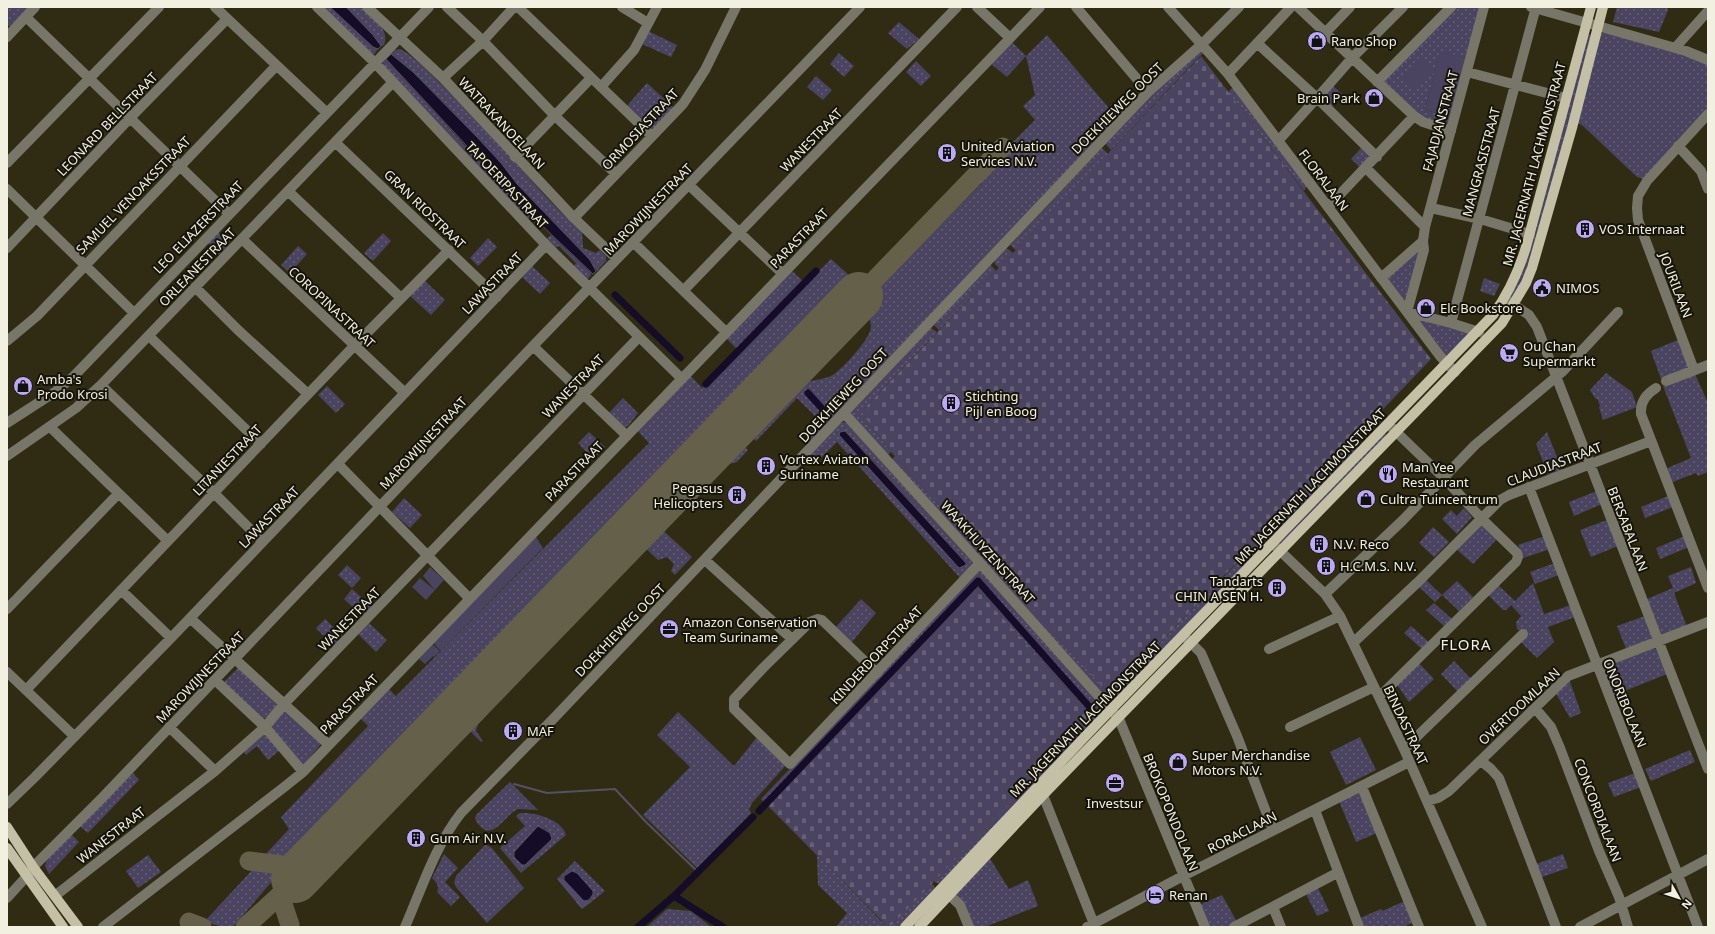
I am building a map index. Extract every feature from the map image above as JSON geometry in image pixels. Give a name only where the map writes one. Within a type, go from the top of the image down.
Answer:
[{"type":"main road","name":"MR. JAGERNATH LACHMONSTRAAT","points":[[918,927],[946,892],[1040,792],[1111,709],[1272,542],[1479,332],[1505,299],[1517,276],[1530,234],[1591,7]]},
{"type":"main road","name":"MR. JAGERNATH LACHMONSTRAAT","points":[[1040,792],[1119,719],[1502,323],[1526,283],[1538,250],[1603,7]]},
{"type":"main road","points":[[7,828],[78,927]]},
{"type":"main road","points":[[7,848],[63,927]]},
{"type":"main road","name":"MR. JAGERNATH LACHMONSTRAAT","points":[[905,927],[946,892]]},
{"type":"street","points":[[7,37],[35,7]]},
{"type":"street","points":[[7,163],[89,77],[159,7]]},
{"type":"street","points":[[215,7],[276,66],[327,112]]},
{"type":"street","name":"TAPOERIPASTRAAT","points":[[317,7],[375,63],[546,245],[682,378]]},
{"type":"street","name":"WATRAKANOELAAN","points":[[367,7],[442,78],[574,218],[617,259]]},
{"type":"street","points":[[398,37],[429,7]]},
{"type":"street","points":[[447,7],[483,41],[554,116],[616,174]]},
{"type":"street","points":[[442,78],[483,41],[514,7]]},
{"type":"street","points":[[518,7],[652,136]]},
{"type":"street","points":[[622,7],[648,23]]},
{"type":"street","points":[[601,87],[634,50],[657,7]]},
{"type":"street","name":"ORMOSIASTRAAT","points":[[574,218],[683,104],[705,70],[736,7]]},
{"type":"street","name":"MAROWIJNESTRAAT","points":[[7,898],[34,866],[104,797],[533,346],[860,7]]},
{"type":"street","name":"WANESTRAAT","points":[[684,290],[957,7]]},
{"type":"street","points":[[977,7],[1010,38]]},
{"type":"street","name":"PARASTRAAT","points":[[103,927],[302,772],[1040,7]]},
{"type":"street","points":[[1076,7],[1148,92]]},
{"type":"street","name":"FLORALAAN","points":[[1168,7],[1228,74],[1407,312],[1447,364],[1456,372]]},
{"type":"street","name":"DOEKHIEWEG OOST","points":[[405,927],[442,842],[449,828],[461,813],[705,560],[1148,92],[1202,44],[1239,7]]},
{"type":"street","points":[[1228,74],[1291,7]]},
{"type":"street","points":[[1298,7],[1414,116],[1423,122],[1451,131]]},
{"type":"street","points":[[1326,32],[1350,7]]},
{"type":"street","points":[[1278,141],[1318,98],[1352,58],[1403,7]]},
{"type":"street","points":[[1377,82],[1450,7]]},
{"type":"street","name":"FAJADJANSTRAAT","points":[[1407,312],[1424,250],[1423,241],[1425,227],[1484,7]]},
{"type":"street","points":[[1534,7],[1675,48],[1708,60]]},
{"type":"street","name":"MANGRASISTRAAT","points":[[1451,323],[1480,219],[1534,7]]},
{"type":"street","points":[[1675,48],[1708,11]]},
{"type":"street","points":[[26,17],[130,118],[181,165],[230,214]]},
{"type":"street","name":"LEONARD BELLSTRAAT","points":[[7,248],[130,118],[228,19]]},
{"type":"street","name":"LEO ELIAZERSTRAAT","points":[[7,424],[54,392],[74,376],[375,63],[398,37]]},
{"type":"street","points":[[1257,43],[1318,98],[1376,157]]},
{"type":"street","name":"SAMUEL VENOAKSSTRAAT","points":[[7,341],[37,316],[85,264],[276,66]]},
{"type":"street","points":[[1467,72],[1566,98]]},
{"type":"street","points":[[516,157],[591,78]]},
{"type":"street","name":"ORLEANESTRAAT","points":[[7,456],[76,408],[101,385],[393,82]]},
{"type":"street","name":"JOURILAAN","points":[[1694,370],[1637,214],[1637,202],[1642,188],[1708,114]]},
{"type":"street","points":[[1328,207],[1414,116]]},
{"type":"street","name":"GRAN RIOSTRAAT","points":[[335,142],[497,297]]},
{"type":"street","points":[[1678,146],[1701,171],[1708,189]]},
{"type":"street","points":[[1366,168],[1425,227]]},
{"type":"street","points":[[689,185],[738,234],[782,273]]},
{"type":"street","points":[[7,189],[134,313]]},
{"type":"street","points":[[288,191],[312,212],[401,298]]},
{"type":"street","points":[[1431,208],[1480,219],[1530,234]]},
{"type":"street","name":"COROPINASTRAAT","points":[[242,239],[405,393]]},
{"type":"street","points":[[1381,278],[1423,241]]},
{"type":"street","points":[[633,242],[726,332]]},
{"type":"street","name":"LAWASTRAAT","points":[[7,804],[171,638],[546,245]]},
{"type":"street","name":"LITANIESTRAAT","points":[[26,690],[354,346],[449,250]]},
{"type":"street","points":[[195,287],[238,330],[308,394]]},
{"type":"street","name":"BERSABALAAN","points":[[1505,299],[1529,315],[1537,327],[1708,769]]},
{"type":"street","points":[[1407,312],[1479,332]]},
{"type":"street","points":[[1325,594],[1444,478],[1475,445],[1556,378],[1618,312]]},
{"type":"street","points":[[149,336],[261,444]]},
{"type":"street","name":"WANESTRAAT","points":[[56,896],[215,771],[265,727],[284,704],[639,337]]},
{"type":"street","points":[[533,346],[627,436]]},
{"type":"street","points":[[1666,381],[1708,365]]},
{"type":"street","points":[[101,385],[214,493],[262,542]]},
{"type":"street","points":[[1656,388],[1646,395],[1640,406],[1641,414],[1708,588]]},
{"type":"street","name":"WAAKHUYZENSTRAAT","points":[[844,413],[1111,709]]},
{"type":"street","points":[[1379,697],[1517,559],[1517,553],[1481,518],[1444,478],[1388,424]]},
{"type":"street","points":[[50,427],[168,541]]},
{"type":"street","name":"CLAUDIASTRAAT","points":[[1354,642],[1418,582],[1500,500],[1509,494],[1651,441]]},
{"type":"street","points":[[338,464],[469,598]]},
{"type":"street","name":"ONORIBOLAAN","points":[[1529,487],[1596,665],[1680,875],[1698,927]]},
{"type":"street","points":[[7,609],[118,494]]},
{"type":"street","name":"BINDASTRAAT","points":[[1272,542],[1325,594],[1340,616],[1354,642],[1404,749],[1482,927]]},
{"type":"street","points":[[705,560],[792,639],[810,622],[818,619],[822,620],[877,673]]},
{"type":"street","name":"KINDERDORPSTRAAT","points":[[792,639],[734,699],[733,705],[734,709],[790,764],[980,563]]},
{"type":"street","points":[[121,590],[171,638]]},
{"type":"street","points":[[1269,649],[1340,616]]},
{"type":"street","points":[[190,618],[328,744]]},
{"type":"street","name":"OVERTOOMLAAN","points":[[1427,801],[1438,798],[1449,791],[1568,676],[1708,622]]},
{"type":"street","points":[[1183,634],[1201,653],[1237,736],[1273,830]]},
{"type":"street","points":[[1404,749],[1523,634]]},
{"type":"street","points":[[7,672],[74,736]]},
{"type":"street","points":[[215,680],[265,727],[302,772]]},
{"type":"street","points":[[1290,727],[1374,687]]},
{"type":"street","name":"CONCORDIALAAN","points":[[1535,708],[1551,727],[1599,851],[1622,905],[1628,927]]},
{"type":"street","name":"BROKOPONDOLAAN","points":[[1111,709],[1119,719],[1205,927]]},
{"type":"street","points":[[169,727],[215,771]]},
{"type":"street","points":[[1481,761],[1499,778],[1556,927]]},
{"type":"street","name":"RORACLAAN","points":[[1091,925],[1183,876],[1409,762]]},
{"type":"street","points":[[1362,787],[1419,927]]},
{"type":"street","points":[[1040,792],[1091,925]]},
{"type":"street","points":[[1315,810],[1337,873],[1359,927]]},
{"type":"street","points":[[1580,927],[1708,859]]},
{"type":"street","points":[[1234,927],[1337,873]]},
{"type":"street","points":[[946,892],[960,905],[969,927]]},
{"type":"street","points":[[1273,907],[1281,927]]},
{"type":"green space","points":[[7,7],[30,7],[10,26],[7,25]]},
{"type":"green space","points":[[322,7],[330,7],[373,47],[378,49],[374,54],[371,53]]},
{"type":"green space","points":[[346,7],[360,7],[378,23],[385,34],[384,45],[381,46],[373,35]]},
{"type":"green space","points":[[1453,7],[1480,7],[1467,58],[1440,52],[1425,110],[1452,117],[1447,125],[1423,119],[1382,79]]},
{"type":"green space","points":[[1617,7],[1668,7],[1668,10],[1659,32],[1613,22]]},
{"type":"green space","points":[[899,22],[919,39],[907,49],[888,33]]},
{"type":"green space","points":[[648,31],[677,45],[671,57],[642,44]]},
{"type":"green space","points":[[1605,32],[1693,57],[1708,64],[1708,110],[1644,179],[1637,177],[1582,125],[1577,123],[1600,35]]},
{"type":"green space","points":[[1588,34],[1591,35],[1568,125],[1524,277],[1513,298],[1510,297]]},
{"type":"green space","points":[[1047,35],[1113,113],[1125,100],[1131,105],[812,442],[807,436],[820,421],[797,398],[756,441],[745,430],[781,393],[791,386],[831,376],[855,354],[870,332],[870,322],[863,307],[870,296],[982,183],[977,178],[1035,120],[1023,106],[1035,95],[1026,56]]},
{"type":"green space","points":[[1011,41],[1026,56],[1007,77],[990,63]]},
{"type":"green space","points":[[399,49],[410,55],[428,71],[500,146],[556,208],[582,231],[583,248],[596,253],[600,250],[606,256],[606,261],[597,271],[590,260],[517,184],[501,163],[476,136],[413,72],[391,54],[395,50]]},
{"type":"green space","points":[[1193,50],[1204,52],[1111,150],[1105,143]]},
{"type":"green space","points":[[1440,51],[1467,58],[1452,117],[1425,110]]},
{"type":"green space","points":[[839,53],[854,66],[844,77],[830,64]]},
{"type":"green space","points":[[1201,56],[1431,359],[1110,695],[891,452],[864,416],[864,409]]},
{"type":"green space","points":[[1420,57],[1433,69],[1412,90],[1400,78]]},
{"type":"green space","points":[[386,59],[469,150],[537,221],[535,222],[530,218],[527,221],[382,64]]},
{"type":"green space","points":[[916,61],[931,76],[921,86],[906,72]]},
{"type":"green space","points":[[816,76],[832,90],[823,100],[807,87]]},
{"type":"green space","points":[[647,83],[674,108],[655,128],[648,128],[626,107]]},
{"type":"green space","points":[[1332,85],[1342,94],[1330,108],[1321,97]]},
{"type":"green space","points":[[1233,87],[1307,186],[1304,191],[1228,92]]},
{"type":"green space","points":[[1362,147],[1371,155],[1362,169],[1351,159]]},
{"type":"green space","points":[[1102,148],[1108,154],[1016,250],[1010,245]]},
{"type":"green space","points":[[218,232],[230,244],[219,255],[208,243]]},
{"type":"green space","points":[[383,233],[391,241],[373,261],[364,253]]},
{"type":"green space","points":[[551,235],[591,273],[587,280],[573,267],[576,263],[559,246],[554,248],[546,239]]},
{"type":"green space","points":[[488,238],[497,247],[478,266],[470,258]]},
{"type":"green space","points":[[298,246],[307,254],[290,273],[281,265]]},
{"type":"green space","points":[[1005,247],[1013,253],[999,268],[995,264],[994,260]]},
{"type":"green space","points":[[1421,248],[1406,305],[1388,277]]},
{"type":"green space","points":[[831,259],[851,277],[374,770],[281,864],[264,856],[289,829],[281,817],[368,726],[359,717],[388,688],[396,696],[649,443],[637,430],[689,374],[702,388],[739,351],[725,337],[790,269],[806,284]]},
{"type":"green space","points":[[990,264],[996,271],[939,330],[934,325]]},
{"type":"green space","points":[[532,266],[550,283],[540,294],[522,277]]},
{"type":"green space","points":[[1484,278],[1500,284],[1494,296],[1480,291]]},
{"type":"green space","points":[[424,280],[445,300],[431,315],[409,295]]},
{"type":"green space","points":[[1422,319],[1470,333],[1447,355],[1445,355],[1420,322]]},
{"type":"green space","points":[[931,328],[937,332],[864,409],[864,416],[891,452],[888,455],[850,414],[851,411]]},
{"type":"green space","points":[[1680,339],[1689,365],[1686,371],[1661,379],[1651,351]]},
{"type":"green space","points":[[1606,373],[1632,392],[1637,407],[1603,420],[1598,400],[1590,390]]},
{"type":"green space","points":[[1695,374],[1708,403],[1708,472],[1698,476],[1696,473],[1670,483],[1665,469],[1691,458],[1663,386]]},
{"type":"green space","points":[[327,386],[345,404],[336,413],[318,395]]},
{"type":"green space","points":[[623,398],[638,413],[628,426],[624,427],[608,414]]},
{"type":"green space","points":[[843,422],[847,423],[974,564],[961,579],[837,442],[818,461],[809,453],[837,424]],"holes":[[[840,435],[867,454],[966,563],[966,565],[959,568]]]},
{"type":"green space","points":[[589,432],[605,447],[593,459],[578,443]]},
{"type":"green space","points":[[1547,432],[1563,472],[1549,477],[1536,444]]},
{"type":"green space","points":[[1384,434],[1387,435],[1282,544],[1280,544],[1279,542]]},
{"type":"green space","points":[[737,439],[748,450],[737,462],[720,466],[713,462]]},
{"type":"green space","points":[[1353,441],[1359,449],[1280,528],[1276,528],[1273,525]]},
{"type":"green space","points":[[895,456],[978,549],[976,552],[890,461]]},
{"type":"green space","points":[[1597,491],[1602,504],[1574,516],[1569,502]]},
{"type":"green space","points":[[1668,496],[1673,507],[1645,518],[1641,507]]},
{"type":"green space","points":[[404,498],[422,515],[410,528],[392,512]]},
{"type":"green space","points":[[1464,508],[1472,517],[1457,534],[1442,519],[1451,510],[1457,516]]},
{"type":"green space","points":[[1607,520],[1618,546],[1591,557],[1580,530]]},
{"type":"green space","points":[[1481,523],[1497,539],[1473,564],[1455,548]]},
{"type":"green space","points":[[656,524],[692,557],[675,575],[671,571],[674,564],[667,557],[658,560],[639,542]]},
{"type":"green space","points":[[1433,527],[1449,542],[1434,557],[1419,543]]},
{"type":"green space","points":[[1545,536],[1550,549],[1523,558],[1518,545]]},
{"type":"green space","points":[[1685,536],[1689,547],[1660,559],[1656,548]]},
{"type":"green space","points":[[536,537],[543,548],[441,651],[432,642]]},
{"type":"green space","points":[[1257,541],[1261,548],[1226,584],[1221,580]]},
{"type":"green space","points":[[980,550],[1110,695],[1137,667],[1141,671],[1113,699],[1106,698],[977,555]]},
{"type":"green space","points":[[1555,563],[1559,575],[1535,584],[1530,572]]},
{"type":"green space","points":[[347,565],[361,578],[352,588],[338,575]]},
{"type":"green space","points":[[430,567],[444,580],[435,590],[423,576]]},
{"type":"green space","points":[[1691,567],[1696,583],[1674,593],[1687,627],[1663,635],[1647,599],[1673,588],[1668,576]]},
{"type":"green space","points":[[978,571],[982,571],[1100,703],[1100,713],[1060,756],[1058,751],[1092,717],[975,587],[768,806],[761,799]]},
{"type":"green space","points":[[420,578],[435,590],[426,600],[412,587]]},
{"type":"green space","points":[[1424,578],[1442,595],[1435,602],[1417,585]]},
{"type":"green space","points":[[1457,581],[1473,597],[1459,611],[1442,595]]},
{"type":"green space","points":[[1217,583],[1225,587],[1149,664],[1144,660]]},
{"type":"green space","points":[[1533,583],[1544,614],[1571,605],[1575,617],[1548,627],[1554,642],[1537,658],[1520,641],[1527,634],[1517,629],[1516,622],[1521,616],[1511,605],[1506,610],[1503,610],[1487,594],[1497,584],[1515,601]]},
{"type":"green space","points":[[975,587],[1092,717],[890,927],[888,927],[768,806]]},
{"type":"green space","points":[[352,589],[373,608],[364,618],[344,599]]},
{"type":"green space","points":[[861,599],[876,613],[851,643],[835,628]]},
{"type":"green space","points":[[1434,603],[1453,620],[1445,627],[1426,610]]},
{"type":"green space","points":[[1645,616],[1653,639],[1627,651],[1617,626]]},
{"type":"green space","points":[[325,619],[344,638],[335,648],[316,628]]},
{"type":"green space","points":[[369,623],[387,640],[376,652],[358,634]]},
{"type":"green space","points":[[1411,626],[1430,643],[1423,650],[1404,633]]},
{"type":"green space","points":[[432,644],[440,651],[425,664],[419,659]]},
{"type":"green space","points":[[1654,648],[1656,649],[1667,674],[1612,696],[1603,667]]},
{"type":"green space","points":[[1454,661],[1472,680],[1459,693],[1441,674]]},
{"type":"green space","points":[[1418,662],[1434,679],[1409,702],[1396,683]]},
{"type":"green space","points":[[240,666],[278,705],[268,717],[263,719],[223,683]]},
{"type":"green space","points":[[1569,679],[1581,713],[1570,718],[1555,692]]},
{"type":"green space","points":[[498,687],[506,695],[489,711],[481,703]]},
{"type":"green space","points":[[285,710],[321,744],[303,766],[271,730],[271,723]]},
{"type":"green space","points":[[477,711],[484,718],[478,724],[476,731],[483,741],[481,742],[468,729],[468,719]]},
{"type":"green space","points":[[678,712],[734,766],[757,737],[786,765],[752,803],[749,809],[751,813],[697,868],[643,815],[690,767],[657,735]]},
{"type":"green space","points":[[265,733],[281,749],[268,760],[257,746],[246,755],[243,751]]},
{"type":"green space","points":[[1360,737],[1376,770],[1346,785],[1330,752]]},
{"type":"green space","points":[[1690,750],[1695,762],[1651,781],[1645,769]]},
{"type":"green space","points":[[1050,759],[1054,760],[1056,763],[940,883],[936,883],[934,881]]},
{"type":"green space","points":[[133,773],[139,780],[88,833],[78,825]]},
{"type":"green space","points":[[1635,773],[1641,787],[1614,797],[1608,783]]},
{"type":"green space","points":[[510,782],[538,810],[518,809],[496,828],[487,831],[477,822],[475,818],[476,815]]},
{"type":"green space","points":[[1358,792],[1362,794],[1377,833],[1356,842],[1339,801]]},
{"type":"green space","points":[[520,813],[540,815],[559,825],[566,835],[521,873],[500,848],[525,826],[516,816]],"holes":[[[544,828],[552,837],[521,864],[513,855]]]},
{"type":"green space","points":[[71,834],[79,842],[49,874],[45,866],[47,860]]},
{"type":"green space","points":[[485,845],[491,847],[524,888],[487,923],[454,883],[456,876]]},
{"type":"green space","points":[[444,854],[458,868],[445,882],[460,897],[451,906],[437,892],[438,886],[432,878]]},
{"type":"green space","points":[[1563,854],[1568,868],[1539,878],[1534,865]]},
{"type":"green space","points":[[148,855],[161,872],[138,888],[126,871]]},
{"type":"green space","points":[[817,855],[888,927],[836,927],[847,913],[818,885]]},
{"type":"green space","points":[[989,857],[1009,889],[1028,880],[1038,906],[985,927],[973,927],[957,894]]},
{"type":"green space","points":[[575,861],[605,891],[590,903],[589,900],[593,893],[577,873],[557,879]]},
{"type":"green space","points":[[255,867],[279,873],[233,927],[223,927],[204,922]]},
{"type":"green space","points":[[563,878],[586,901],[589,900],[590,903],[582,909],[557,879]]},
{"type":"green space","points":[[932,883],[935,888],[933,891],[898,927],[890,927]]},
{"type":"green space","points":[[1318,888],[1329,911],[1317,916],[1306,894]]},
{"type":"green space","points":[[1222,895],[1237,922],[1228,927],[1208,927],[1199,905]]},
{"type":"green space","points":[[1405,901],[1414,922],[1403,927],[1388,927],[1387,925],[1381,927],[1363,927],[1360,918],[1381,909],[1382,911]]},
{"type":"green space","points":[[667,909],[691,911],[711,927],[647,927]]},
{"type":"shaded area","points":[[330,7],[346,7],[373,35],[381,46],[378,49],[373,47]]},
{"type":"shaded area","points":[[391,54],[413,72],[501,163],[517,184],[590,260],[596,271],[593,274],[532,216],[386,59]]},
{"type":"shaded area","points":[[845,431],[966,563],[966,565],[959,568],[839,435],[840,432]]},
{"type":"shaded area","points":[[538,826],[550,833],[552,839],[525,865],[522,865],[514,857],[514,852]]},
{"type":"shaded area","points":[[572,871],[577,873],[593,891],[593,894],[589,900],[584,901],[564,880],[564,876]]},
{"type":"waterway","points":[[706,384],[816,271]]},
{"type":"waterway","points":[[615,295],[680,358]]},
{"type":"waterway","points":[[808,393],[826,413]]},
{"type":"waterway","points":[[759,811],[978,581],[1094,712]]},
{"type":"waterway","points":[[514,784],[547,793],[615,789],[647,823],[698,872]]},
{"type":"waterway","points":[[638,927],[674,896],[753,817]]},
{"type":"waterway","points":[[674,896],[723,927]]},
{"type":"taxiway","points":[[859,296],[1003,147]]},
{"type":"taxiway","points":[[249,861],[306,868]]},
{"type":"taxiway","points":[[290,925],[280,895],[295,879]]},
{"type":"taxiway","points":[[245,927],[280,895]]},
{"type":"taxiway","points":[[189,922],[202,927]]},
{"type":"runway","points":[[295,879],[859,296]]},
{"type":"place","name":"Rano Shop","points":[[1317,41]]},
{"type":"place","name":"Brain Park","points":[[1374,98]]},
{"type":"place","name":"United Aviation Services N.V.","points":[[947,153]]},
{"type":"place","name":"VOS Internaat","points":[[1585,229]]},
{"type":"place","name":"NIMOS","points":[[1542,288]]},
{"type":"place","name":"Elc Bookstore","points":[[1426,308]]},
{"type":"place","name":"Ou Chan Supermarkt","points":[[1509,353]]},
{"type":"place","name":"Amba's Prodo Krosi","points":[[23,386]]},
{"type":"place","name":"Stichting Pijl en Boog","points":[[951,403]]},
{"type":"place","name":"Vortex Aviaton Suriname","points":[[766,466]]},
{"type":"place","name":"Man Yee Restaurant","points":[[1388,474]]},
{"type":"place","name":"Pegasus Helicopters","points":[[737,495]]},
{"type":"place","name":"Cultra Tuincentrum","points":[[1366,499]]},
{"type":"place","name":"N.V. Reco","points":[[1319,544]]},
{"type":"place","name":"H.C.M.S. N.V.","points":[[1326,566]]},
{"type":"place","name":"Tandarts CHIN A SEN H.","points":[[1277,588]]},
{"type":"place","name":"Amazon Conservation Team Suriname","points":[[669,629]]},
{"type":"place","name":"MAF","points":[[513,731]]},
{"type":"place","name":"Super Merchandise Motors N.V.","points":[[1178,762]]},
{"type":"place","name":"Investsur","points":[[1115,783]]},
{"type":"place","name":"Gum Air N.V.","points":[[416,838]]},
{"type":"place","name":"Renan","points":[[1155,895]]},
{"type":"district","name":"FLORA","points":[[1466,644]]}]
